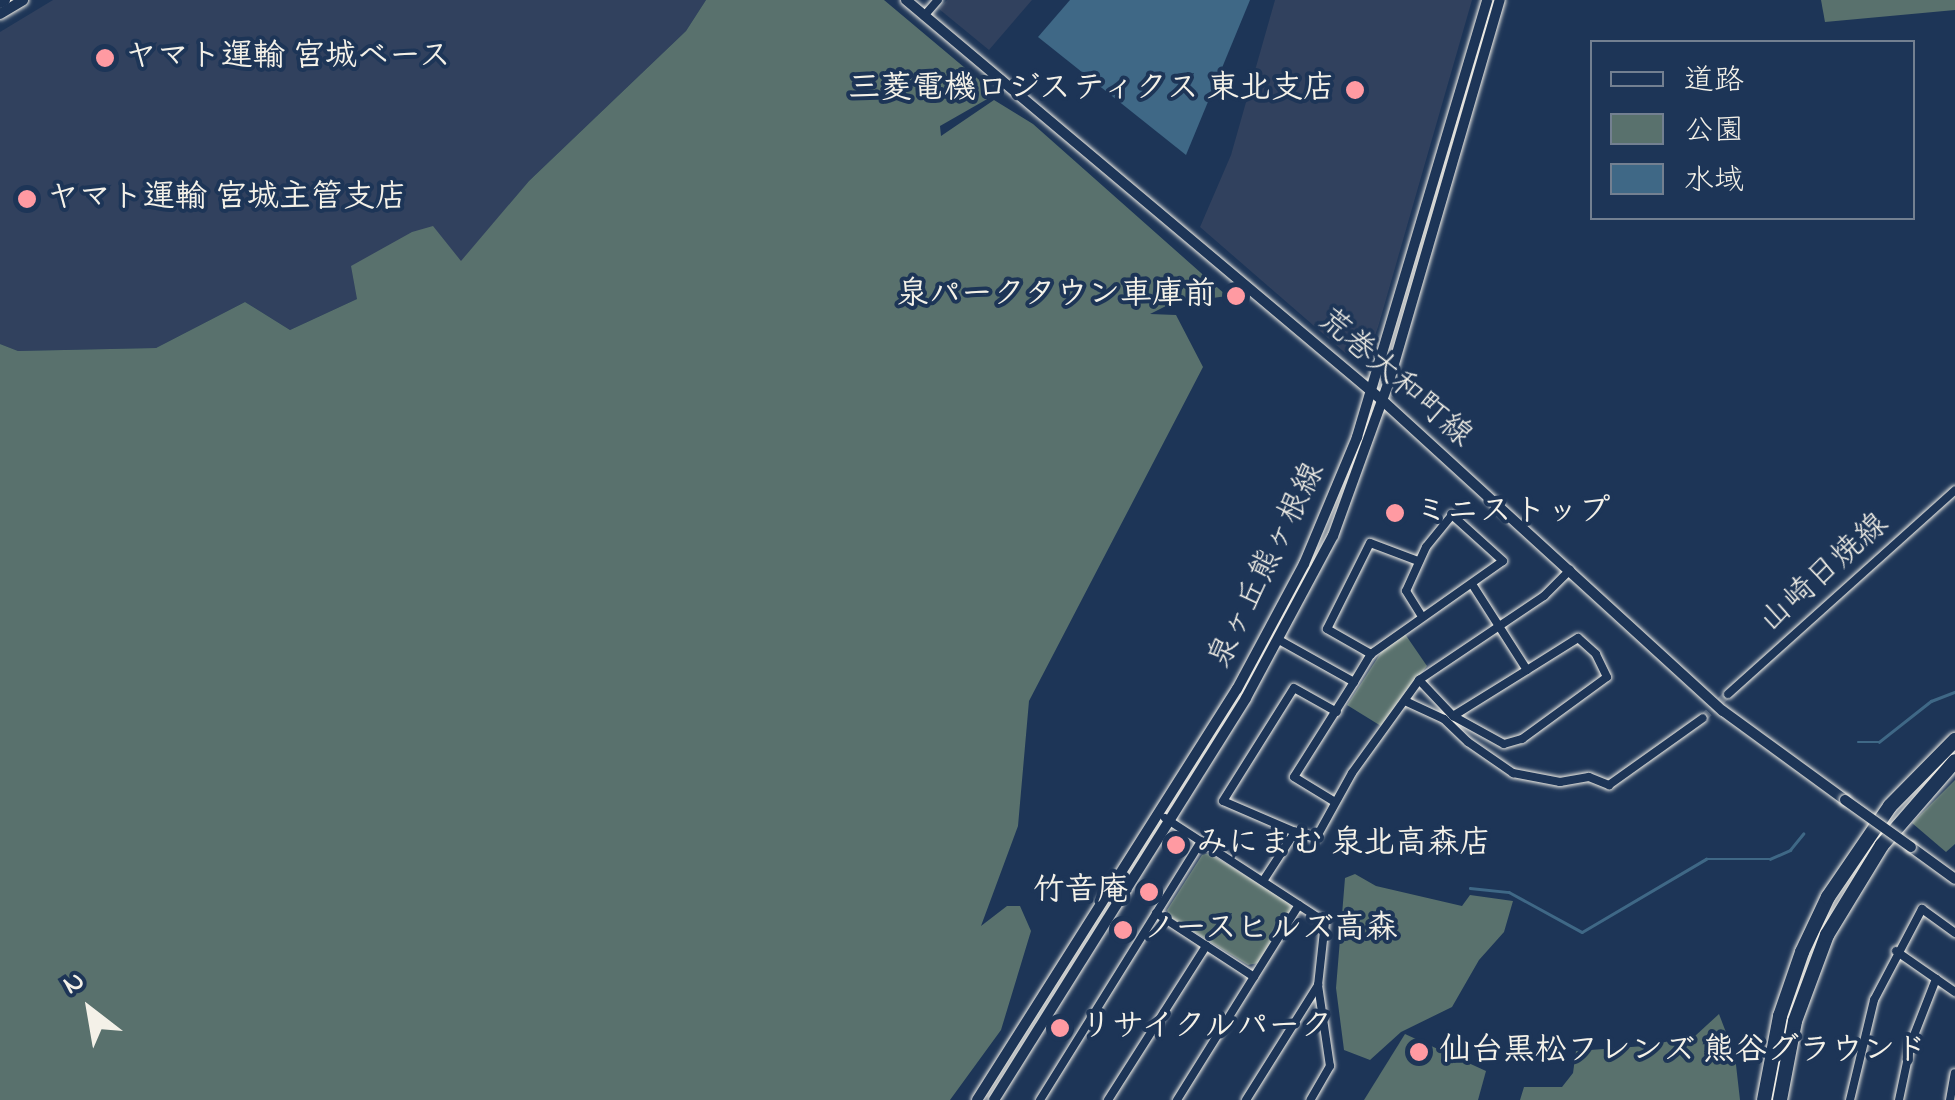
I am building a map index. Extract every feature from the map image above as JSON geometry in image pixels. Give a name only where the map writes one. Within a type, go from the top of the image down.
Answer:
[{"type":"highway","points":[[1764,1100],[1785,1000],[1828,898],[1890,806],[1955,740]]},
{"type":"highway","points":[[1780,1100],[1805,990],[1836,917],[1882,845],[1955,761]]},
{"type":"main road","points":[[0,14],[23,0]]},
{"type":"main road","name":"荒巻大和町線","points":[[906,0],[1372,391],[1723,711],[1955,879]]},
{"type":"main road","name":"泉ヶ丘熊ヶ根線","points":[[977,1100],[1277,618],[1357,437],[1487,0]]},
{"type":"main road","name":"泉ヶ丘熊ヶ根線","points":[[994,1100],[1278,640],[1346,508],[1383,401],[1500,0]]},
{"type":"street","points":[[924,16],[938,0]]},
{"type":"street","name":"山崎日焼線","points":[[1728,694],[1955,490]]},
{"type":"street","points":[[1335,802],[1294,778],[1371,654],[1421,615],[1503,561],[1452,515],[1418,562],[1406,591],[1421,615]]},
{"type":"street","points":[[1371,654],[1326,629],[1370,543],[1418,562]]},
{"type":"street","points":[[1337,712],[1294,688],[1223,802],[1316,838],[1335,802],[1419,680],[1544,596],[1570,570]]},
{"type":"street","points":[[1472,584],[1527,670]]},
{"type":"street","points":[[1419,680],[1454,716],[1504,744],[1522,739],[1607,677],[1596,654],[1578,638],[1454,716]]},
{"type":"street","points":[[1278,640],[1354,682]]},
{"type":"street","points":[[1404,701],[1444,719],[1468,742],[1514,773],[1560,782],[1589,778],[1609,785],[1703,718]]},
{"type":"street","points":[[1158,813],[1325,922],[1318,985],[1330,1066],[1310,1100]]},
{"type":"street","points":[[1263,881],[1295,832]]},
{"type":"street","points":[[1040,1100],[1201,841]]},
{"type":"street","points":[[1177,1100],[1300,905]]},
{"type":"street","points":[[1850,1100],[1862,1036],[1896,950],[1922,909],[1955,934]]},
{"type":"street","points":[[1156,914],[1254,977]]},
{"type":"street","points":[[1108,1100],[1206,946]]},
{"type":"street","points":[[1896,950],[1955,992]]},
{"type":"street","points":[[1899,1100],[1911,1043],[1936,979]]},
{"type":"street","points":[[1246,1100],[1318,985]]},
{"type":"street","points":[[1950,1100],[1955,1073]]},
{"type":"shaded area","points":[[53,0],[706,0],[686,31],[529,181],[461,262],[357,299],[290,330],[245,302],[156,348],[18,351],[0,344],[0,32]]},
{"type":"shaded area","points":[[947,0],[1032,0],[989,50],[939,9]]},
{"type":"shaded area","points":[[1275,0],[1472,0],[1378,327],[1370,349],[1351,358],[1200,227],[1231,155]]},
{"type":"green space","points":[[706,0],[884,0],[996,94],[940,126],[941,136],[994,100],[1033,124],[1227,296],[1170,304],[1150,314],[1176,315],[1203,367],[1029,701],[1018,826],[981,926],[1007,906],[1020,906],[1031,931],[1001,1030],[950,1100],[0,1100],[0,344],[18,351],[156,348],[245,302],[290,330],[357,299],[351,266],[412,232],[433,226],[461,261],[529,181],[686,31]]},
{"type":"green space","points":[[1821,0],[1955,0],[1955,10],[1825,22]]},
{"type":"green space","points":[[1405,634],[1427,666],[1381,726],[1347,705],[1382,651]]},
{"type":"green space","points":[[1955,780],[1955,844],[1946,852],[1912,823]]},
{"type":"green space","points":[[1209,853],[1290,903],[1292,910],[1259,963],[1248,965],[1170,917],[1167,910],[1202,855]]},
{"type":"green space","points":[[1355,874],[1376,886],[1462,906],[1470,895],[1513,901],[1504,932],[1479,960],[1452,1007],[1401,1032],[1370,1060],[1344,1050],[1336,988],[1345,878]]},
{"type":"green space","points":[[1719,1014],[1735,1056],[1740,1100],[1520,1100],[1524,1087],[1562,1087],[1573,1073],[1576,1051],[1645,1046],[1695,1036]]},
{"type":"green space","name":"仙台黒松フレンズ 熊谷グラウンド","points":[[1405,1034],[1486,1071],[1478,1100],[1364,1100]]},
{"type":"water","points":[[1070,0],[1250,0],[1186,155],[1038,37]]},
{"type":"waterway","points":[[1858,742],[1879,742],[1931,701],[1955,692]]},
{"type":"waterway","points":[[1470,888],[1509,892],[1582,932],[1706,859],[1770,859],[1790,850],[1803,834]]},
{"type":"tunnel","points":[[1703,718],[1728,694]]},
{"type":"place","name":"ヤマト運輸 宮城ベース","points":[[105,58]]},
{"type":"place","name":"三菱電機ロジスティクス 東北支店","points":[[1355,90]]},
{"type":"place","name":"ヤマト運輸 宮城主管支店","points":[[27,199]]},
{"type":"place","name":"泉パークタウン車庫前","points":[[1236,296]]},
{"type":"place","name":"ミニストップ","points":[[1395,513]]},
{"type":"place","name":"みにまむ 泉北高森店","points":[[1176,845]]},
{"type":"place","name":"竹音庵","points":[[1149,892]]},
{"type":"place","name":"ノースヒルズ高森","points":[[1123,930]]},
{"type":"place","name":"リサイクルパーク","points":[[1060,1028]]},
{"type":"place","name":"仙台黒松フレンズ 熊谷グラウンド","points":[[1419,1052]]}]
